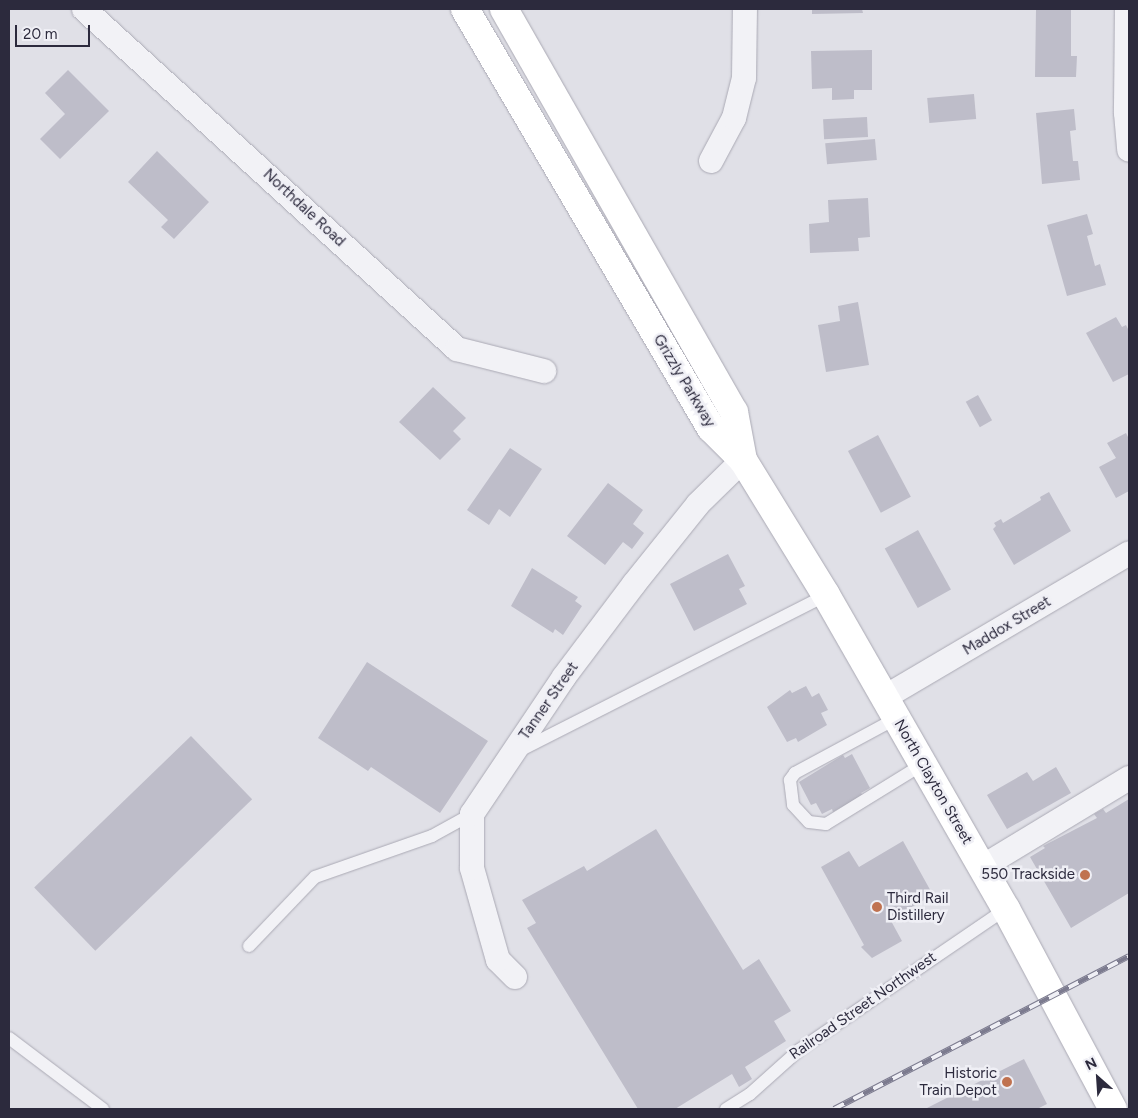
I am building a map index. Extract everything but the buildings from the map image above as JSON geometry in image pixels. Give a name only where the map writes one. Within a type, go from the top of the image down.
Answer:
[{"type":"street","name":"Northdale Road","points":[[84,9],[458,349],[544,371]]},
{"type":"street","name":"Grizzly Parkway","points":[[465,9],[711,428],[743,460]]},
{"type":"street","name":"Grizzly Parkway","points":[[504,9],[734,412],[743,460]]},
{"type":"street","points":[[710,161],[734,118],[744,78],[744,9]]},
{"type":"street","points":[[1127,9],[1126,113],[1129,150]]},
{"type":"street","name":"North Clayton Street","points":[[743,460],[826,596],[982,866],[1113,1109]]},
{"type":"street","name":"Tanner Street","points":[[472,814],[564,677],[634,584],[698,504],[743,460]]},
{"type":"street","name":"Maddox Street","points":[[891,708],[1129,553]]},
{"type":"street","points":[[982,866],[1129,778]]},
{"type":"street","points":[[472,814],[472,868],[498,960],[515,977]]},
{"type":"lane","points":[[512,755],[826,596]]},
{"type":"lane","points":[[891,708],[795,773],[790,780],[793,805],[809,822],[826,824],[923,764]]},
{"type":"lane","points":[[249,946],[315,877],[432,836],[472,814]]},
{"type":"lane","name":"Railroad Street Northwest","points":[[726,1109],[750,1094],[799,1050],[1006,909]]},
{"type":"lane","points":[[9,1038],[104,1109]]},
{"type":"railway","points":[[834,1109],[1129,956]]},
{"type":"place","name":"550 Trackside","points":[[1085,875]]},
{"type":"place","name":"Third Rail Distillery","points":[[877,907]]},
{"type":"place","name":"Historic Train Depot","points":[[1007,1082]]}]
